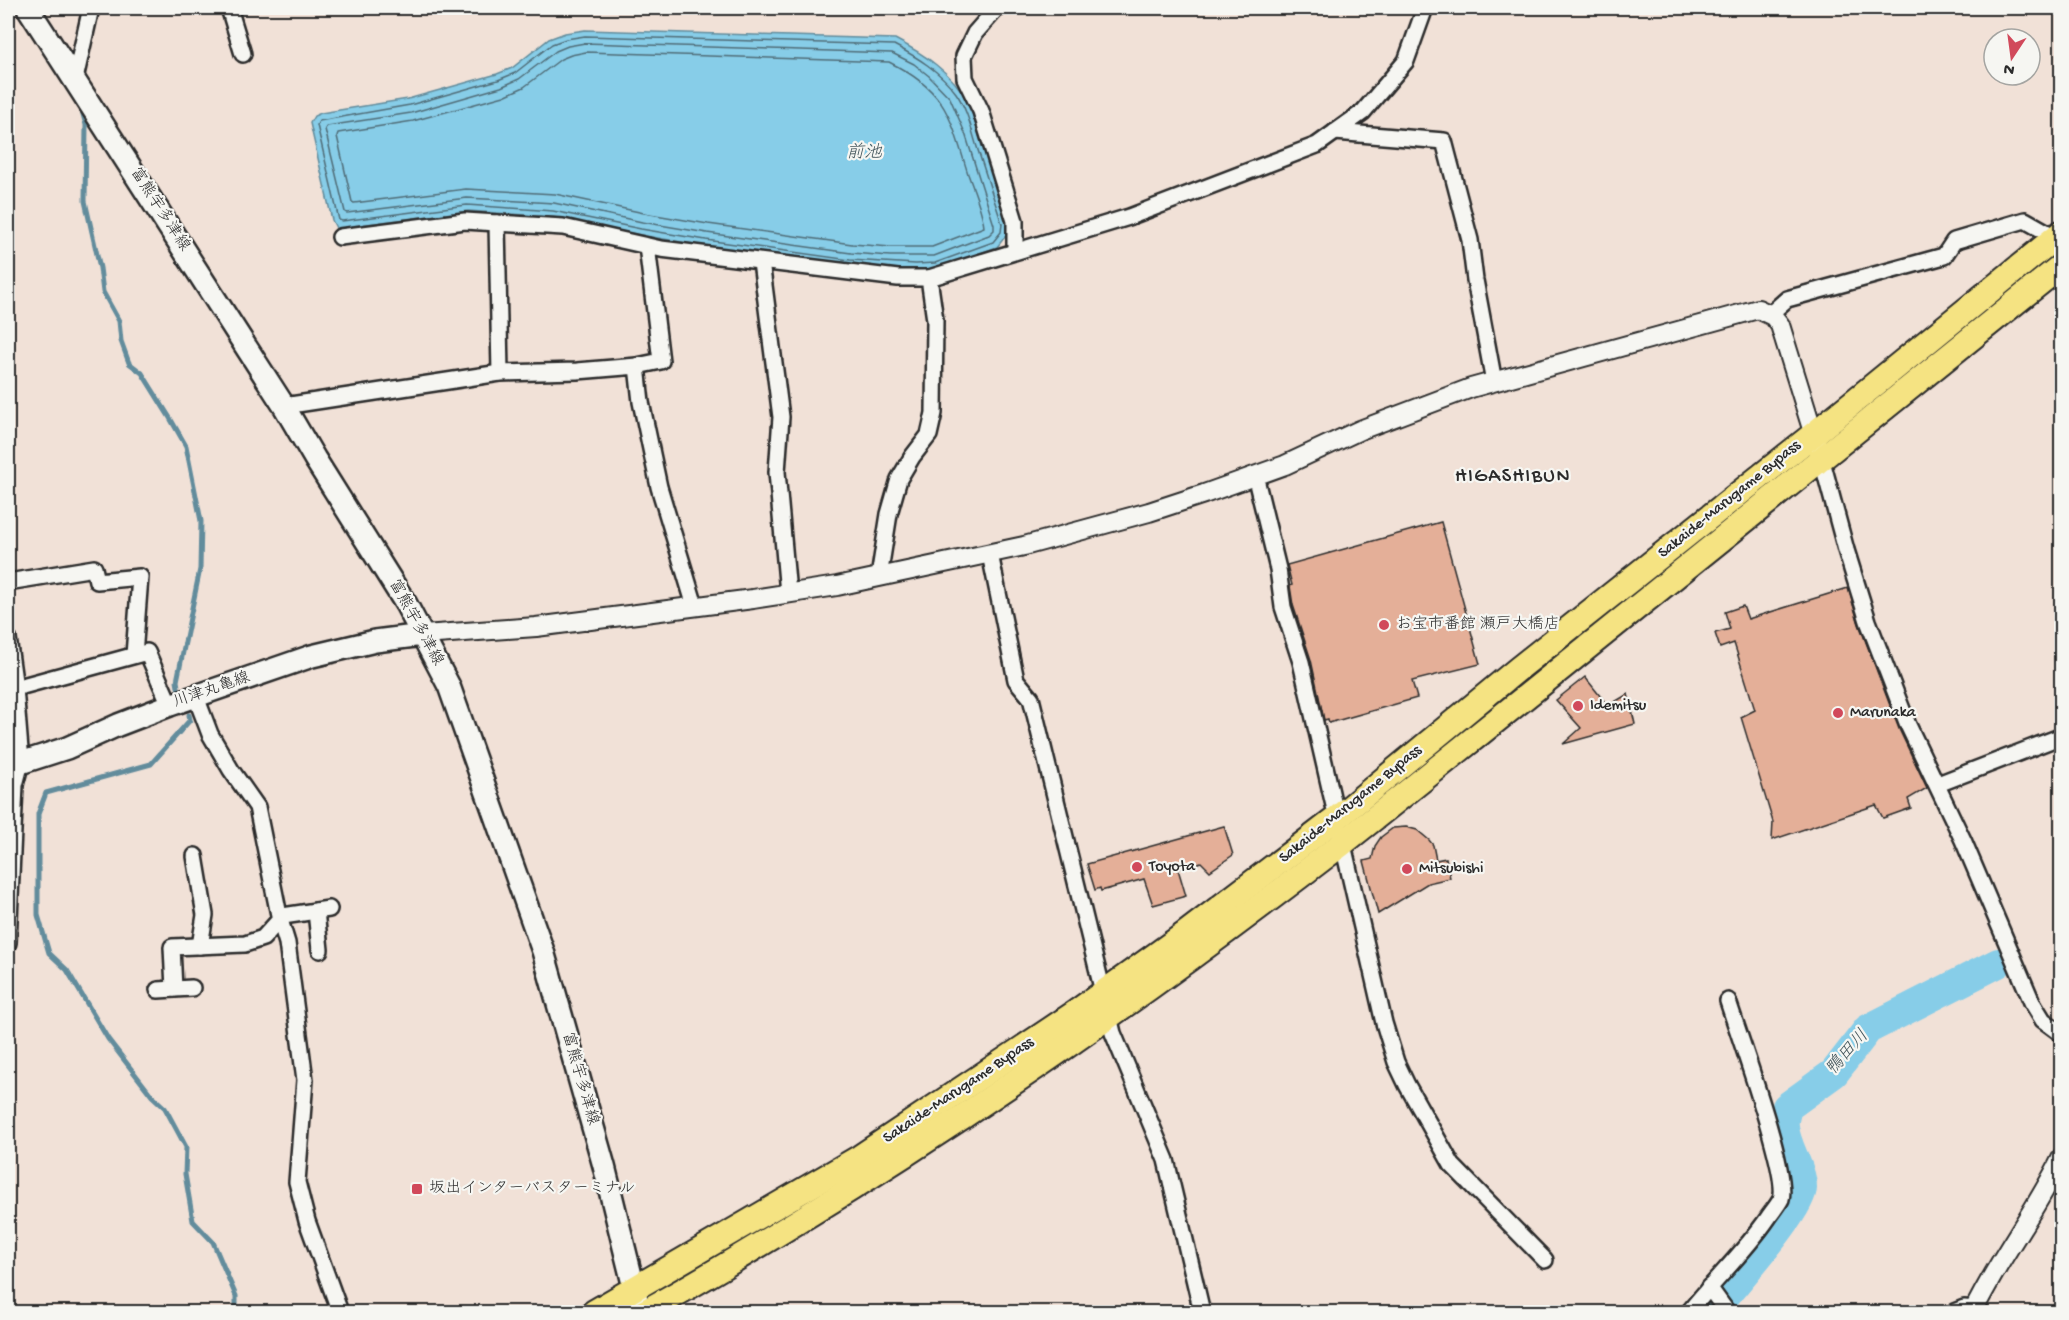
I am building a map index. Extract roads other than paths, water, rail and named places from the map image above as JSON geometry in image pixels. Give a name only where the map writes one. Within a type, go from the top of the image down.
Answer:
[{"type":"highway","name":"Sakaide-Marugame Bypass","points":[[594,1312],[860,1157],[1104,993],[1337,818],[1518,669],[1814,434],[2058,234]]},
{"type":"highway","name":"Sakaide-Marugame Bypass","points":[[642,1312],[687,1289],[869,1178],[977,1108],[1110,1016],[1342,843],[1822,461],[2061,265]]},
{"type":"main road","name":"富熊宇多津線","points":[[28,8],[284,406],[423,635],[449,686],[543,951],[604,1166],[642,1312]]},
{"type":"main road","name":"川津丸亀線","points":[[13,765],[67,748],[170,705],[345,647],[423,635]]},
{"type":"street","points":[[75,79],[91,8]]},
{"type":"street","points":[[229,8],[243,54]]},
{"type":"street","points":[[997,8],[975,33],[964,56],[965,78],[981,111],[1015,221],[1015,251]]},
{"type":"street","points":[[340,237],[465,221],[563,227],[648,246],[761,262],[898,278],[929,278],[1130,217],[1317,145],[1363,112],[1406,61],[1425,8]]},
{"type":"street","points":[[1335,132],[1444,141],[1470,240],[1494,382]]},
{"type":"street","points":[[1770,314],[1786,299],[1944,255],[1954,241],[2025,220],[2058,234]]},
{"type":"street","points":[[497,223],[500,373]]},
{"type":"street","points":[[284,406],[500,373],[577,371],[660,362],[648,246]]},
{"type":"street","points":[[761,262],[782,417],[777,472],[788,593]]},
{"type":"street","points":[[879,577],[889,514],[899,479],[929,435],[934,413],[935,320],[929,278]]},
{"type":"street","points":[[423,635],[537,627],[788,593],[990,554],[1149,512],[1285,465],[1360,430],[1471,388],[1758,309],[1770,314],[1780,325],[1868,621],[1908,725],[1938,784],[2032,1002],[2043,1020],[2061,1034]]},
{"type":"street","points":[[637,366],[641,402],[659,487],[695,606]]},
{"type":"street","points":[[1255,475],[1278,569],[1282,607],[1301,662],[1384,1023],[1396,1062],[1452,1165],[1545,1260]]},
{"type":"street","points":[[990,554],[1016,680],[1032,698],[1113,1033],[1166,1160],[1202,1312]]},
{"type":"street","points":[[8,582],[94,568],[98,581],[140,577],[134,655]]},
{"type":"street","points":[[8,638],[15,688],[13,765],[15,785],[8,943]]},
{"type":"street","points":[[15,688],[147,652],[170,705]]},
{"type":"street","points":[[196,697],[210,734],[231,770],[257,807],[280,920],[287,942],[305,1080],[297,1182],[307,1221],[340,1312]]},
{"type":"street","points":[[1938,784],[2061,736]]},
{"type":"street","points":[[195,856],[205,915],[200,946]]},
{"type":"street","points":[[174,989],[172,947],[245,944],[262,938],[284,916],[322,910],[320,950]]},
{"type":"street","points":[[158,990],[192,988]]},
{"type":"street","points":[[1689,1312],[1709,1287],[1750,1244],[1781,1197],[1780,1174],[1773,1139],[1728,1001]]},
{"type":"street","points":[[1954,1312],[1964,1308],[1974,1311],[2009,1245],[2042,1194],[2061,1157]]},
{"type":"street","points":[[1709,1287],[1727,1312]]},
{"type":"water","name":"前池","points":[[585,30],[895,39],[936,65],[954,81],[968,101],[1008,224],[1008,233],[997,247],[936,269],[916,270],[849,266],[705,246],[553,217],[468,211],[336,228],[332,220],[310,123],[314,116],[408,99],[497,74],[512,68],[549,39],[565,33]]},
{"type":"waterway","points":[[81,107],[86,125],[85,201],[103,292],[119,321],[121,341],[129,363],[142,373],[186,446],[201,521],[200,569],[177,681],[178,687]]},
{"type":"waterway","points":[[189,715],[190,720],[151,764],[46,793],[38,814],[38,915],[49,953],[67,970],[108,1039],[152,1096],[165,1108],[186,1147],[185,1174],[193,1221],[213,1242],[236,1296],[236,1312]]},
{"type":"waterway","name":"鴨田川","points":[[1712,1312],[1778,1231],[1799,1199],[1802,1188],[1801,1180],[1785,1134],[1784,1119],[1787,1107],[1834,1073],[1868,1029],[1998,963]]},
{"type":"place","name":"お宝市番館 瀬戸大橋店","points":[[1384,625]]},
{"type":"place","name":"Idemitsu","points":[[1578,706]]},
{"type":"place","name":"Marunaka","points":[[1838,713]]},
{"type":"place","name":"Toyota","points":[[1137,867]]},
{"type":"place","name":"Mitsubishi","points":[[1407,869]]},
{"type":"place","name":"坂出インターバスターミナル","points":[[417,1189]]},
{"type":"district","name":"HIGASHIBUN","points":[[1513,477]]}]
